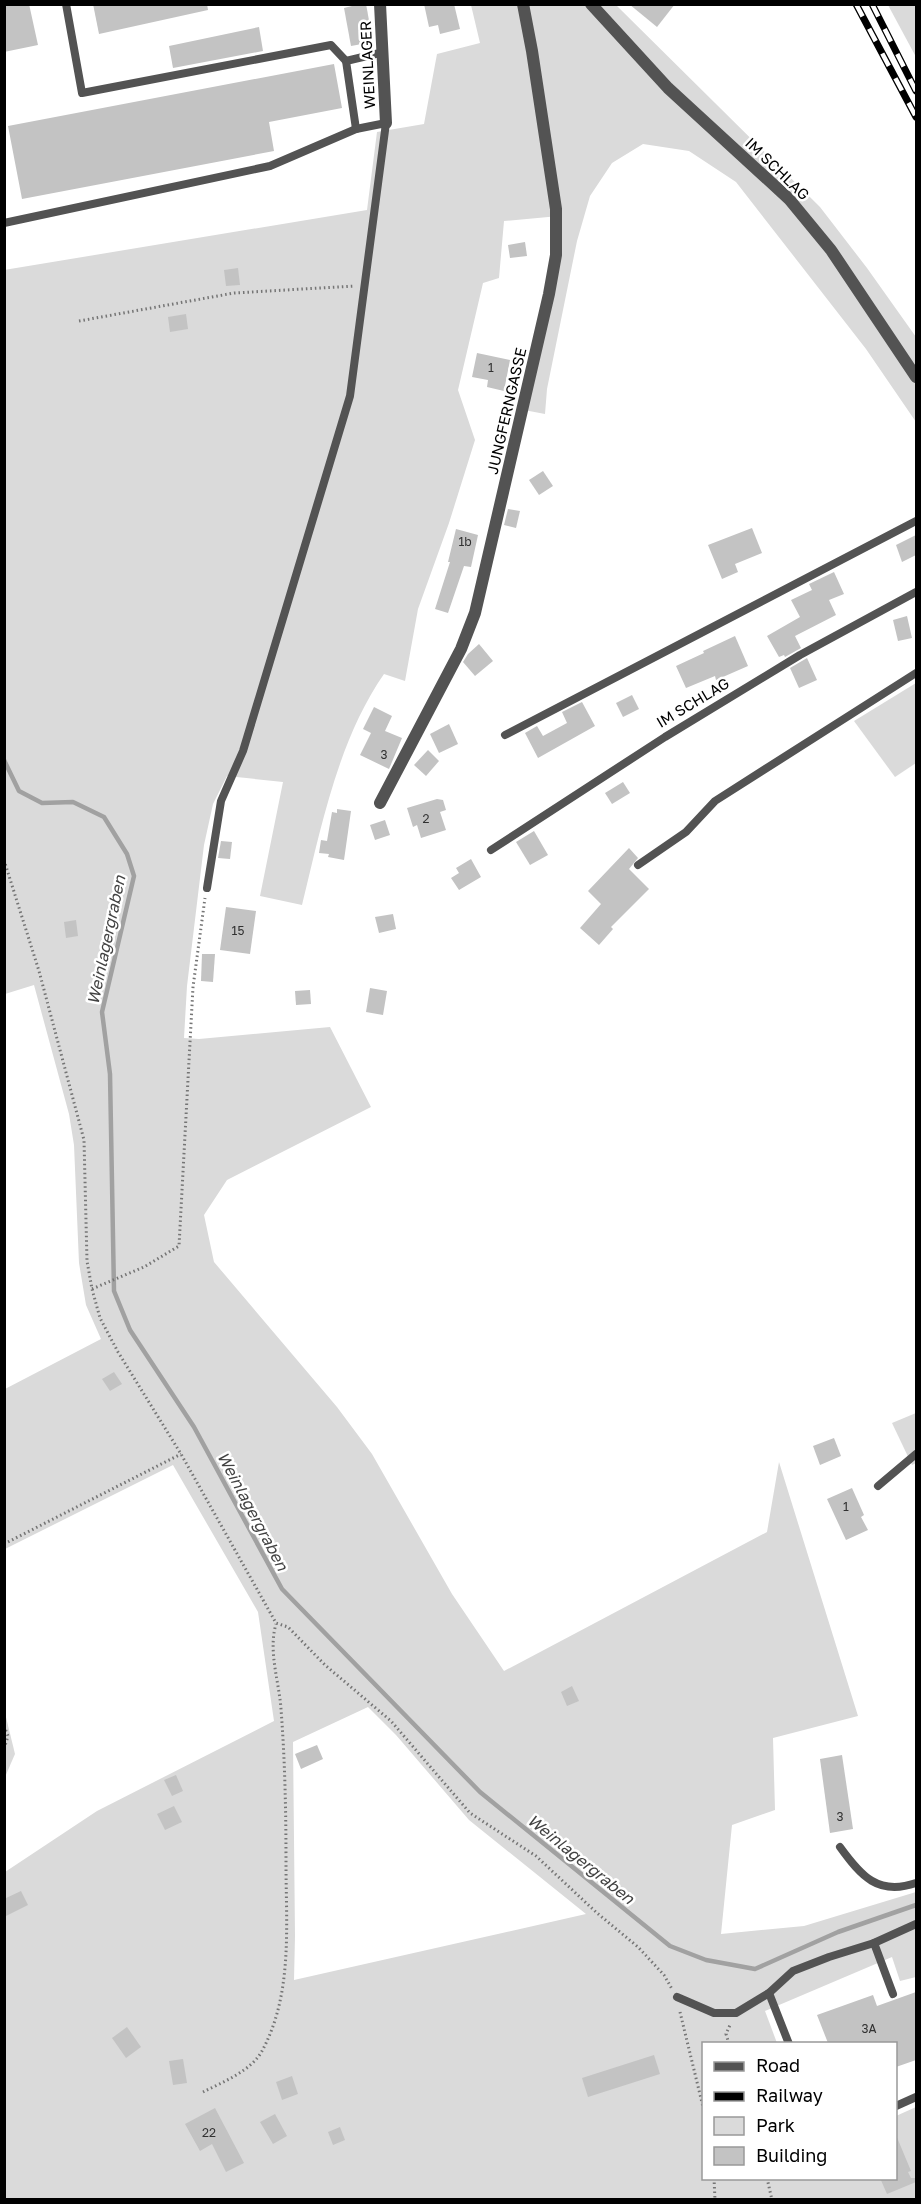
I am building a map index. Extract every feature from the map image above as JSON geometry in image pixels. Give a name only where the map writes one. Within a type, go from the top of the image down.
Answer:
[{"type":"street","name":"WEINLAGER","points":[[380,4],[386,123]]},
{"type":"street","name":"JUNGFERNGASSE","points":[[380,803],[462,649],[475,613],[549,294],[555,255],[556,209],[523,4]]},
{"type":"street","name":"IM SCHLAG","points":[[591,4],[668,88],[789,199],[831,250],[916,377]]},
{"type":"lane","points":[[66,4],[82,93],[331,45],[346,61],[356,129]]},
{"type":"lane","points":[[346,61],[384,52]]},
{"type":"lane","points":[[4,223],[270,166],[356,129],[386,123],[350,396],[243,751],[221,801],[207,888]]},
{"type":"lane","points":[[505,735],[916,521]]},
{"type":"lane","name":"IM SCHLAG","points":[[491,850],[665,737],[800,655],[916,592]]},
{"type":"lane","points":[[638,865],[686,832],[716,801],[916,673]]},
{"type":"lane","points":[[878,1486],[916,1454]]},
{"type":"lane","points":[[840,1847],[868,1880],[888,1888],[907,1887],[916,1883]]},
{"type":"lane","points":[[677,1997],[714,2013],[735,2013],[769,1993],[793,1971],[874,1943],[916,1924]]},
{"type":"lane","points":[[874,1943],[893,1994]]},
{"type":"lane","points":[[769,1993],[789,2042]]},
{"type":"lane","points":[[897,2106],[916,2097]]},
{"type":"path","points":[[79,321],[234,293],[366,286]]},
{"type":"path","points":[[4,860],[36,960],[84,1140],[87,1261],[100,1318],[118,1352],[181,1454],[276,1623],[288,1627],[326,1665],[391,1720],[470,1813],[536,1856],[597,1913],[638,1947],[664,1975],[677,1997],[702,2099]]},
{"type":"path","points":[[92,1289],[118,1280],[179,1246],[193,987],[207,888]]},
{"type":"path","points":[[4,1544],[181,1454]]},
{"type":"path","points":[[203,2092],[244,2070],[261,2053],[278,2012],[287,1962],[285,1774],[281,1706],[272,1638],[276,1623]]},
{"type":"path","points":[[4,1726],[8,1736],[4,1749]]},
{"type":"path","points":[[729,2042],[726,2034],[735,2013]]},
{"type":"path","points":[[714,2180],[715,2199]]},
{"type":"path","points":[[767,2180],[772,2199]]},
{"type":"green space","points":[[471,5],[616,5],[820,207],[867,268],[916,337],[916,422],[866,349],[736,182],[689,151],[643,144],[612,163],[590,196],[577,241],[547,389],[545,414],[524,410],[559,216],[504,221],[499,278],[483,283],[458,390],[475,440],[449,523],[418,609],[405,681],[384,674],[354,727],[324,815],[302,905],[260,896],[283,782],[227,776],[213,804],[204,845],[187,986],[184,1038],[199,1039],[330,1027],[371,1107],[227,1180],[204,1215],[214,1262],[337,1407],[372,1454],[452,1594],[504,1671],[767,1532],[779,1462],[858,1716],[773,1738],[775,1810],[732,1825],[721,1934],[804,1926],[916,1892],[916,1977],[900,1981],[892,1957],[765,2011],[777,2042],[702,2042],[702,2180],[897,2180],[897,2116],[916,2107],[916,2199],[5,2199],[5,1872],[97,1811],[274,1721],[258,1612],[173,1465],[5,1549],[5,1389],[101,1339],[86,1305],[79,1263],[74,1145],[69,1114],[34,985],[5,994],[4,270],[367,210],[377,132],[424,124],[437,54],[480,43]],"holes":[[[368,1707],[396,1735],[469,1820],[586,1914],[294,1980],[293,1742]]]},
{"type":"green space","points":[[888,5],[916,5],[916,57]]},
{"type":"green space","points":[[916,683],[916,763],[895,777],[854,721]]},
{"type":"green space","points":[[916,1413],[916,1463],[912,1465],[892,1423]]},
{"type":"green space","points":[[4,1709],[15,1754],[5,1777],[4,1777]]},
{"type":"building","points":[[4,4],[29,4],[38,45],[4,52]]},
{"type":"building","points":[[93,4],[207,4],[208,10],[99,34]]},
{"type":"building","points":[[366,4],[373,42],[351,46],[344,8]]},
{"type":"building","points":[[424,4],[454,4],[460,29],[440,34],[438,25],[429,27]]},
{"type":"building","points":[[629,4],[675,4],[657,27]]},
{"type":"building","points":[[259,27],[263,51],[173,68],[169,46]]},
{"type":"building","points":[[334,64],[342,108],[269,122],[274,151],[22,199],[8,126]]},
{"type":"building","points":[[525,242],[527,256],[510,258],[508,245]]},
{"type":"building","points":[[238,268],[240,285],[226,286],[224,270]]},
{"type":"building","points":[[186,314],[188,329],[170,332],[168,317]]},
{"type":"building","points":[[477,353],[510,360],[504,391],[487,387],[488,380],[472,377]]},
{"type":"building","points":[[543,471],[553,486],[539,495],[529,480]]},
{"type":"building","points":[[508,509],[520,511],[516,528],[504,525]]},
{"type":"building","points":[[752,528],[762,553],[735,564],[738,572],[722,579],[708,545]]},
{"type":"building","points":[[456,529],[478,535],[471,567],[464,566],[448,613],[435,609],[450,562],[448,562]]},
{"type":"building","points":[[916,535],[916,555],[902,562],[896,545]]},
{"type":"building","points":[[834,572],[844,594],[829,600],[836,615],[795,636],[801,648],[785,657],[784,655],[779,657],[767,636],[800,617],[791,600],[812,590],[809,584]]},
{"type":"building","points":[[907,616],[912,638],[898,641],[893,620]]},
{"type":"building","points":[[735,636],[748,666],[716,680],[715,676],[686,688],[676,666]]},
{"type":"building","points":[[479,644],[493,661],[475,676],[463,662]]},
{"type":"building","points":[[807,658],[817,680],[799,688],[790,668]]},
{"type":"building","points":[[632,695],[639,709],[623,717],[616,703]]},
{"type":"building","points":[[582,702],[595,726],[538,758],[525,733],[537,726],[543,736],[567,723],[562,712]]},
{"type":"building","points":[[374,707],[392,716],[385,731],[402,738],[389,769],[360,755],[371,733],[363,729]]},
{"type":"building","points":[[449,724],[458,744],[439,753],[430,734]]},
{"type":"building","points":[[428,750],[439,761],[426,776],[414,765]]},
{"type":"building","points":[[623,782],[630,793],[612,804],[605,793]]},
{"type":"building","points":[[437,799],[443,800],[446,810],[440,812],[446,830],[421,838],[417,825],[413,827],[407,808]]},
{"type":"building","points":[[337,809],[351,811],[344,860],[319,853],[321,840],[327,841],[332,812],[337,813]]},
{"type":"building","points":[[385,820],[390,835],[375,840],[370,825]]},
{"type":"building","points":[[534,831],[548,855],[530,865],[516,842]]},
{"type":"building","points":[[221,841],[232,842],[230,859],[218,858]]},
{"type":"building","points":[[629,848],[638,858],[629,869],[649,889],[611,927],[613,929],[599,945],[580,928],[601,904],[588,891]]},
{"type":"building","points":[[471,859],[481,877],[459,890],[451,878],[459,873],[456,868]]},
{"type":"building","points":[[226,907],[256,911],[250,954],[220,950]]},
{"type":"building","points":[[393,914],[396,929],[379,933],[375,917]]},
{"type":"building","points":[[76,920],[78,936],[66,938],[64,922]]},
{"type":"building","points":[[202,954],[215,954],[213,982],[201,981]]},
{"type":"building","points":[[370,988],[387,991],[383,1015],[366,1012]]},
{"type":"building","points":[[310,990],[311,1004],[296,1005],[295,991]]},
{"type":"building","points":[[114,1372],[122,1384],[110,1391],[102,1379]]},
{"type":"building","points":[[834,1438],[841,1456],[820,1465],[813,1446]]},
{"type":"building","points":[[852,1488],[864,1515],[861,1517],[868,1530],[846,1540],[827,1499]]},
{"type":"building","points":[[572,1686],[579,1701],[567,1706],[561,1692]]},
{"type":"building","points":[[317,1745],[323,1759],[301,1769],[295,1754]]},
{"type":"building","points":[[842,1755],[853,1829],[830,1833],[820,1759]]},
{"type":"building","points":[[176,1775],[183,1791],[172,1796],[164,1780]]},
{"type":"building","points":[[174,1806],[182,1822],[165,1830],[157,1814]]},
{"type":"building","points":[[21,1891],[28,1905],[4,1917],[4,1899]]},
{"type":"building","points":[[916,1992],[916,2060],[897,2067],[897,2042],[828,2042],[817,2015],[873,1995],[877,2006]]},
{"type":"building","points":[[127,2027],[141,2047],[126,2058],[112,2038]]},
{"type":"building","points":[[654,2055],[660,2074],[588,2097],[582,2078]]},
{"type":"building","points":[[183,2059],[187,2083],[173,2085],[169,2061]]},
{"type":"building","points":[[292,2076],[298,2094],[282,2100],[276,2082]]},
{"type":"building","points":[[215,2108],[244,2163],[226,2172],[212,2144],[200,2151],[185,2124]]},
{"type":"building","points":[[275,2114],[287,2136],[273,2144],[260,2122]]},
{"type":"building","points":[[340,2127],[345,2140],[333,2145],[328,2132]]},
{"type":"building","points":[[897,2137],[911,2171],[908,2172],[911,2178],[916,2178],[916,2182],[887,2194],[881,2180],[897,2180]]},
{"type":"waterway","name":"Weinlagergraben","points":[[4,760],[19,791],[42,803],[73,802],[104,817],[127,854],[134,876],[102,1012],[110,1074],[114,1291],[130,1330],[194,1427],[282,1589],[480,1792],[670,1946],[706,1960],[755,1969],[838,1932],[916,1905]]},
{"type":"railway","points":[[856,4],[916,117]]},
{"type":"railway","points":[[872,4],[916,91]]}]
